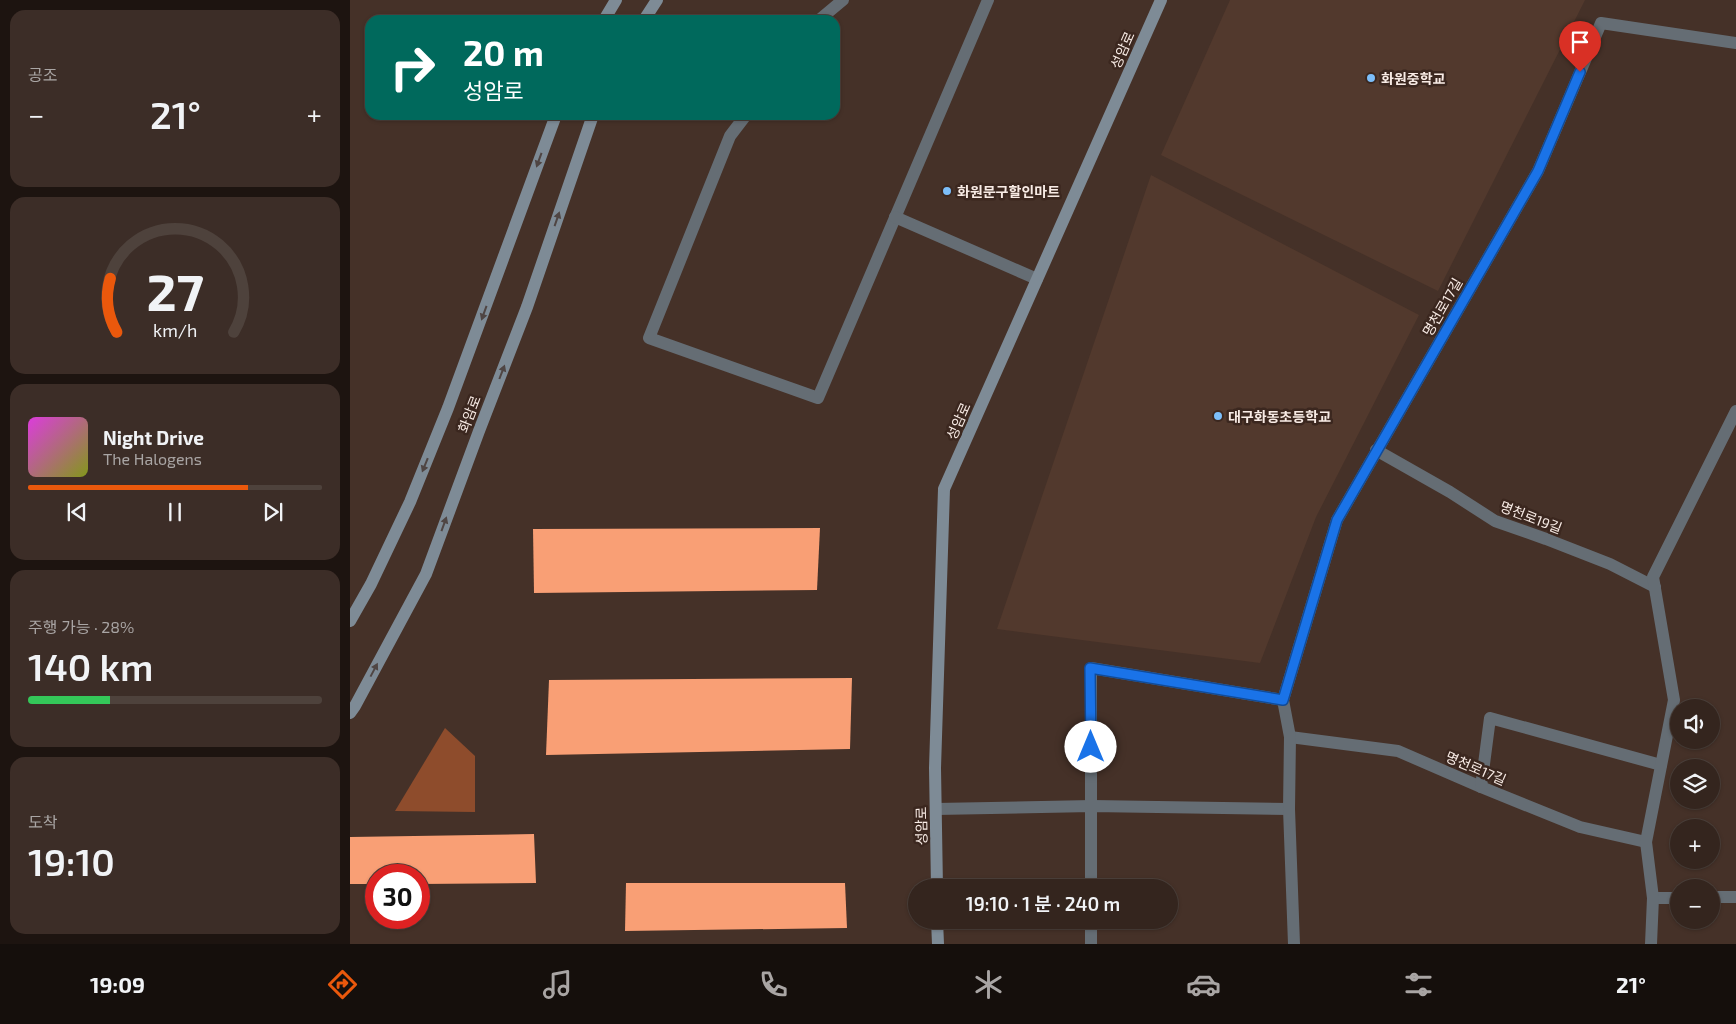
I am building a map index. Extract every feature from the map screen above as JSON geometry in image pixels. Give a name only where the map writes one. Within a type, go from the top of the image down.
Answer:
[{"type":"main road","points":[[607,15],[616,0]]},
{"type":"main road","points":[[647,15],[657,0]]},
{"type":"main road","name":"성암로","points":[[937,879],[935,768],[944,489],[1161,0]]},
{"type":"main road","name":"화암로","points":[[350,621],[371,584],[410,502],[445,417],[554,120]]},
{"type":"main road","name":"화암로","points":[[350,713],[426,574],[478,431],[527,307],[591,120]]},
{"type":"main road","points":[[938,929],[938,944]]},
{"type":"street","points":[[826,15],[843,0]]},
{"type":"street","points":[[742,120],[730,136],[649,338],[818,398],[988,0]]},
{"type":"street","name":"명천로17길","points":[[1294,944],[1289,809],[1290,737],[1283,700],[1337,520],[1538,171],[1601,23],[1736,43]]},
{"type":"street","points":[[895,217],[1037,279]]},
{"type":"street","points":[[1651,944],[1652,898],[1646,842],[1674,700],[1653,577],[1736,411]]},
{"type":"street","name":"명천로19길","points":[[1376,450],[1450,492],[1495,521],[1610,564],[1655,587]]},
{"type":"street","points":[[1091,879],[1090,668],[1283,700]]},
{"type":"street","points":[[1480,787],[1490,718],[1661,766]]},
{"type":"street","name":"명천로17길","points":[[1290,737],[1398,750],[1480,787],[1580,827],[1646,842]]},
{"type":"street","points":[[936,809],[1092,806],[1289,809]]},
{"type":"street","points":[[1720,897],[1736,897]]},
{"type":"street","points":[[1652,898],[1670,898]]},
{"type":"street","points":[[1091,929],[1091,944]]},
{"type":"shaded area","name":"화원중학교","points":[[1230,0],[1585,0],[1438,291],[1161,155]]},
{"type":"shaded area","name":"대구화동초등학교","points":[[1151,175],[1419,315],[1316,517],[1260,663],[997,629]]},
{"type":"shaded area","points":[[445,728],[475,756],[475,812],[395,811]]},
{"type":"building","points":[[820,528],[817,590],[534,593],[533,529]]},
{"type":"building","points":[[852,678],[850,749],[546,755],[549,680]]},
{"type":"building","points":[[534,834],[536,883],[430,884],[430,864],[365,864],[365,884],[350,884],[350,837]]},
{"type":"building","points":[[626,883],[845,883],[847,928],[625,931]]},
{"type":"place","name":"화원중학교","points":[[1371,78]]},
{"type":"place","name":"화원문구할인마트","points":[[947,191]]},
{"type":"place","name":"대구화동초등학교","points":[[1218,416]]},
{"type":"route","points":[[1091,747],[1090,668],[1283,700],[1337,520],[1538,171],[1580,72]]}]
